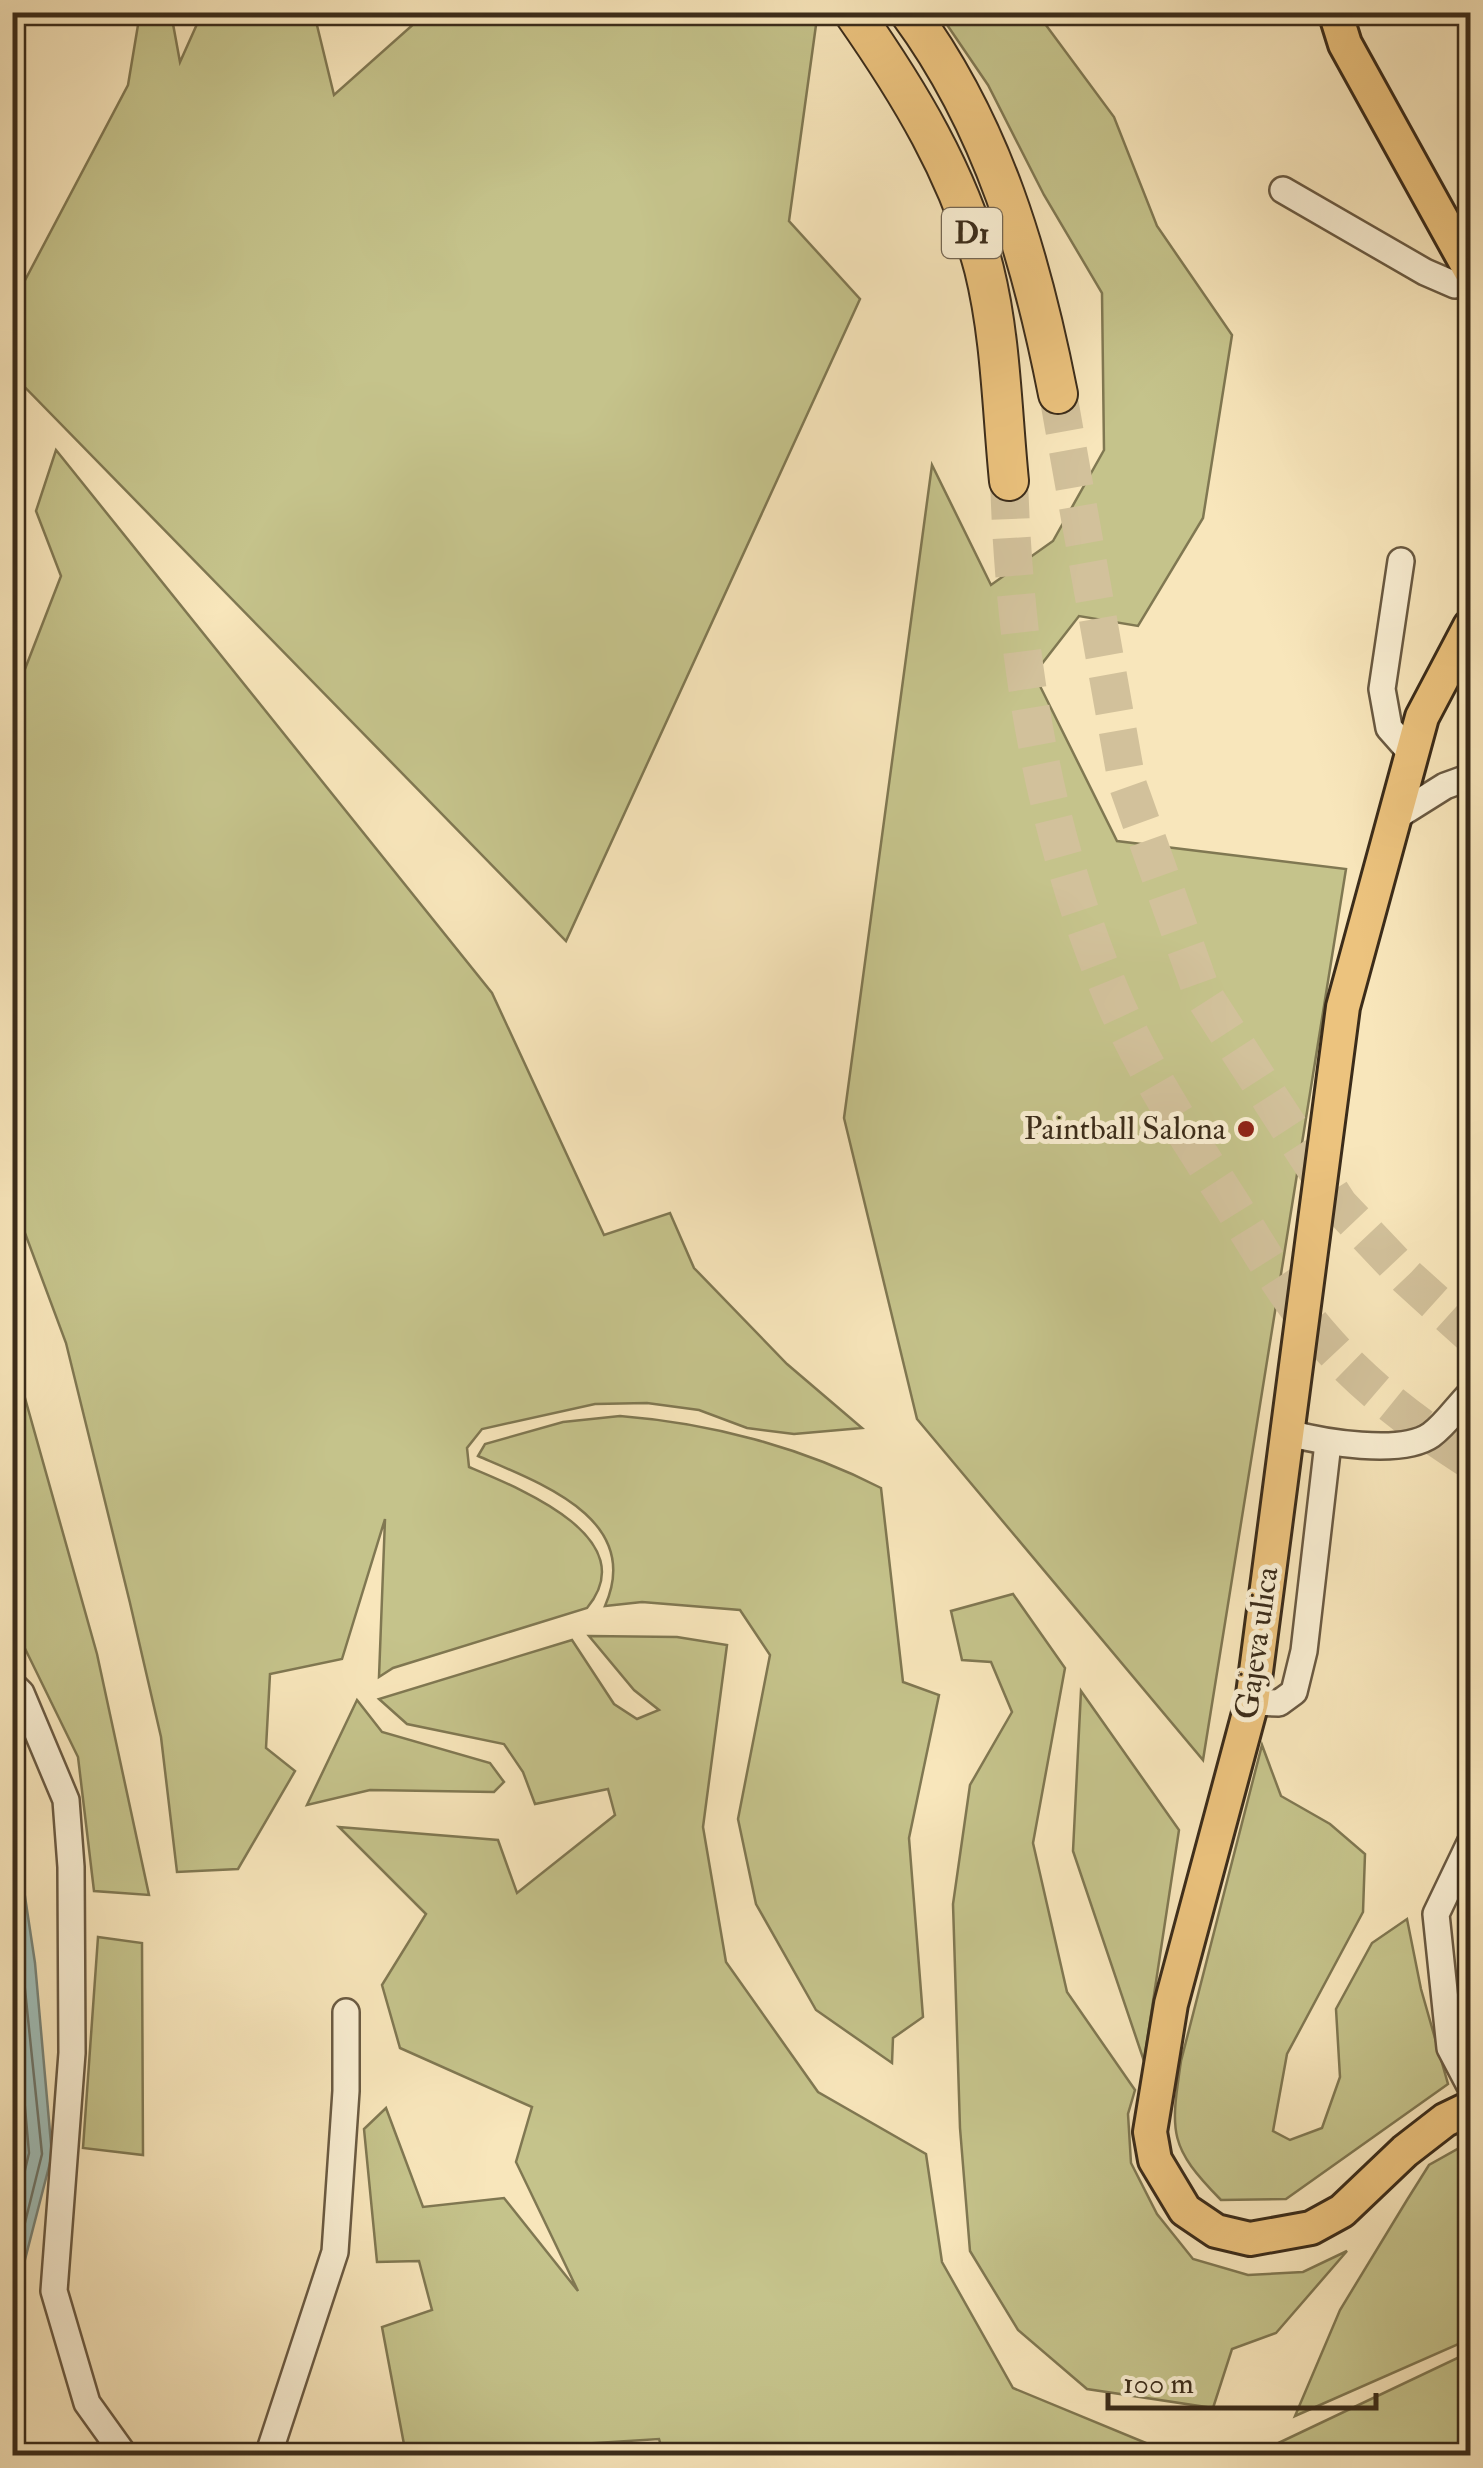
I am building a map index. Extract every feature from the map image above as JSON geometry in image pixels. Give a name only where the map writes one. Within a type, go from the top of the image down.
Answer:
[{"type":"highway","name":"D1","points":[[853,12],[906,88],[966,213],[984,270],[1009,481]]},
{"type":"highway","name":"D1","points":[[908,12],[936,49],[980,129],[1015,216],[1039,301],[1058,394]]},
{"type":"main road","points":[[1335,12],[1344,44],[1470,270]]},
{"type":"main road","name":"Gajeva ulica","points":[[1470,626],[1422,716],[1344,1007],[1252,1702],[1170,2004],[1150,2132],[1155,2160],[1167,2186],[1186,2210],[1216,2231],[1250,2239],[1283,2237],[1342,2211],[1405,2151],[1445,2120],[1470,2108]]},
{"type":"street","points":[[1283,190],[1425,272],[1455,285],[1470,281]]},
{"type":"street","points":[[1401,561],[1382,688],[1389,728],[1412,754]]},
{"type":"street","points":[[1394,818],[1445,786],[1470,777]]},
{"type":"street","points":[[1288,1433],[1328,1443],[1376,1446],[1429,1437],[1470,1394]]},
{"type":"street","points":[[1252,1702],[1279,1703],[1294,1692],[1304,1651],[1328,1443]]},
{"type":"street","points":[[12,1684],[22,1694],[66,1800],[71,1867],[72,2053],[54,2291],[87,2404],[125,2456]]},
{"type":"street","points":[[1470,1843],[1436,1914],[1450,2048],[1470,2086]]},
{"type":"street","points":[[268,2456],[336,2252],[346,2090],[346,2012]]},
{"type":"shaded area","points":[[798,12],[816,25],[789,221],[860,299],[566,941],[13,375],[13,303],[128,85],[140,13],[171,13],[180,62],[202,13],[314,13],[334,95],[426,13]]},
{"type":"shaded area","points":[[939,13],[1037,13],[1114,117],[1157,226],[1232,335],[1203,518],[1138,626],[1079,616],[1034,674],[1117,841],[1346,869],[1203,1760],[917,1419],[844,1118],[932,465],[991,585],[1053,541],[1104,450],[1102,293],[1044,195],[988,85]]},
{"type":"shaded area","points":[[56,450],[492,993],[604,1235],[670,1213],[694,1268],[787,1364],[862,1428],[794,1434],[747,1428],[699,1410],[647,1403],[595,1404],[482,1429],[467,1448],[469,1467],[544,1502],[568,1519],[588,1538],[600,1559],[601,1583],[587,1608],[393,1668],[379,1677],[385,1519],[342,1659],[270,1674],[266,1748],[295,1771],[238,1869],[177,1872],[161,1737],[130,1603],[66,1343],[13,1201],[13,700],[61,576],[36,511]]},
{"type":"shaded area","points":[[14,1359],[97,1654],[149,1895],[94,1891],[78,1757],[13,1624]]},
{"type":"shaded area","points":[[620,1416],[688,1424],[754,1439],[819,1460],[881,1488],[903,1682],[939,1695],[909,1838],[923,2017],[893,2038],[892,2063],[816,2010],[756,1904],[738,1819],[770,1655],[740,1610],[642,1602],[605,1606],[613,1576],[610,1550],[599,1528],[557,1493],[478,1456],[485,1444],[563,1422]]},
{"type":"shaded area","points":[[1013,1594],[1065,1668],[1033,1843],[1067,1992],[1135,2090],[1128,2114],[1131,2163],[1157,2214],[1193,2259],[1248,2275],[1303,2272],[1347,2251],[1276,2333],[1232,2349],[1213,2408],[1087,2389],[1018,2330],[970,2251],[960,2128],[953,1904],[970,1785],[1012,1712],[991,1662],[962,1660],[951,1611]]},
{"type":"shaded area","points":[[589,1636],[677,1637],[727,1645],[703,1827],[726,1962],[818,2092],[926,2154],[942,2262],[1013,2388],[1175,2455],[664,2456],[659,2439],[406,2455],[382,2327],[432,2310],[419,2261],[377,2262],[364,2129],[386,2108],[423,2207],[504,2198],[578,2291],[516,2162],[532,2107],[400,2048],[382,1985],[426,1914],[339,1827],[498,1840],[517,1893],[615,1815],[608,1789],[535,1804],[523,1772],[504,1744],[407,1724],[379,1699],[572,1640],[614,1704],[637,1719],[659,1710],[634,1690]]},
{"type":"shaded area","points":[[1081,1691],[1179,1830],[1144,2061],[1073,1851]]},
{"type":"shaded area","points":[[357,1700],[382,1732],[490,1763],[504,1782],[494,1792],[370,1790],[307,1805]]},
{"type":"shaded area","points":[[1262,1745],[1281,1796],[1330,1824],[1365,1854],[1363,1912],[1287,2054],[1273,2131],[1290,2140],[1322,2128],[1340,2077],[1336,2009],[1372,1943],[1407,1919],[1421,1989],[1448,2084],[1286,2199],[1221,2200],[1183,2152],[1177,2138],[1175,2106],[1181,2061]]},
{"type":"shaded area","points":[[98,1937],[142,1943],[143,2155],[83,2148]]},
{"type":"shaded area","points":[[1470,2142],[1470,2339],[1295,2416],[1340,2310],[1429,2165]]},
{"type":"shaded area","points":[[1470,2352],[1470,2455],[1266,2455],[1270,2447]]},
{"type":"water","points":[[13,1817],[35,1963],[52,2155],[13,2306]]},
{"type":"tunnel","points":[[1058,394],[1127,783],[1202,993],[1339,1205],[1407,1277],[1470,1334]]},
{"type":"tunnel","points":[[1009,481],[1018,615],[1052,814],[1091,942],[1128,1031],[1184,1130],[1274,1273],[1311,1324],[1375,1390],[1470,1460]]},
{"type":"place","name":"Paintball Salona","points":[[1246,1129]]}]
